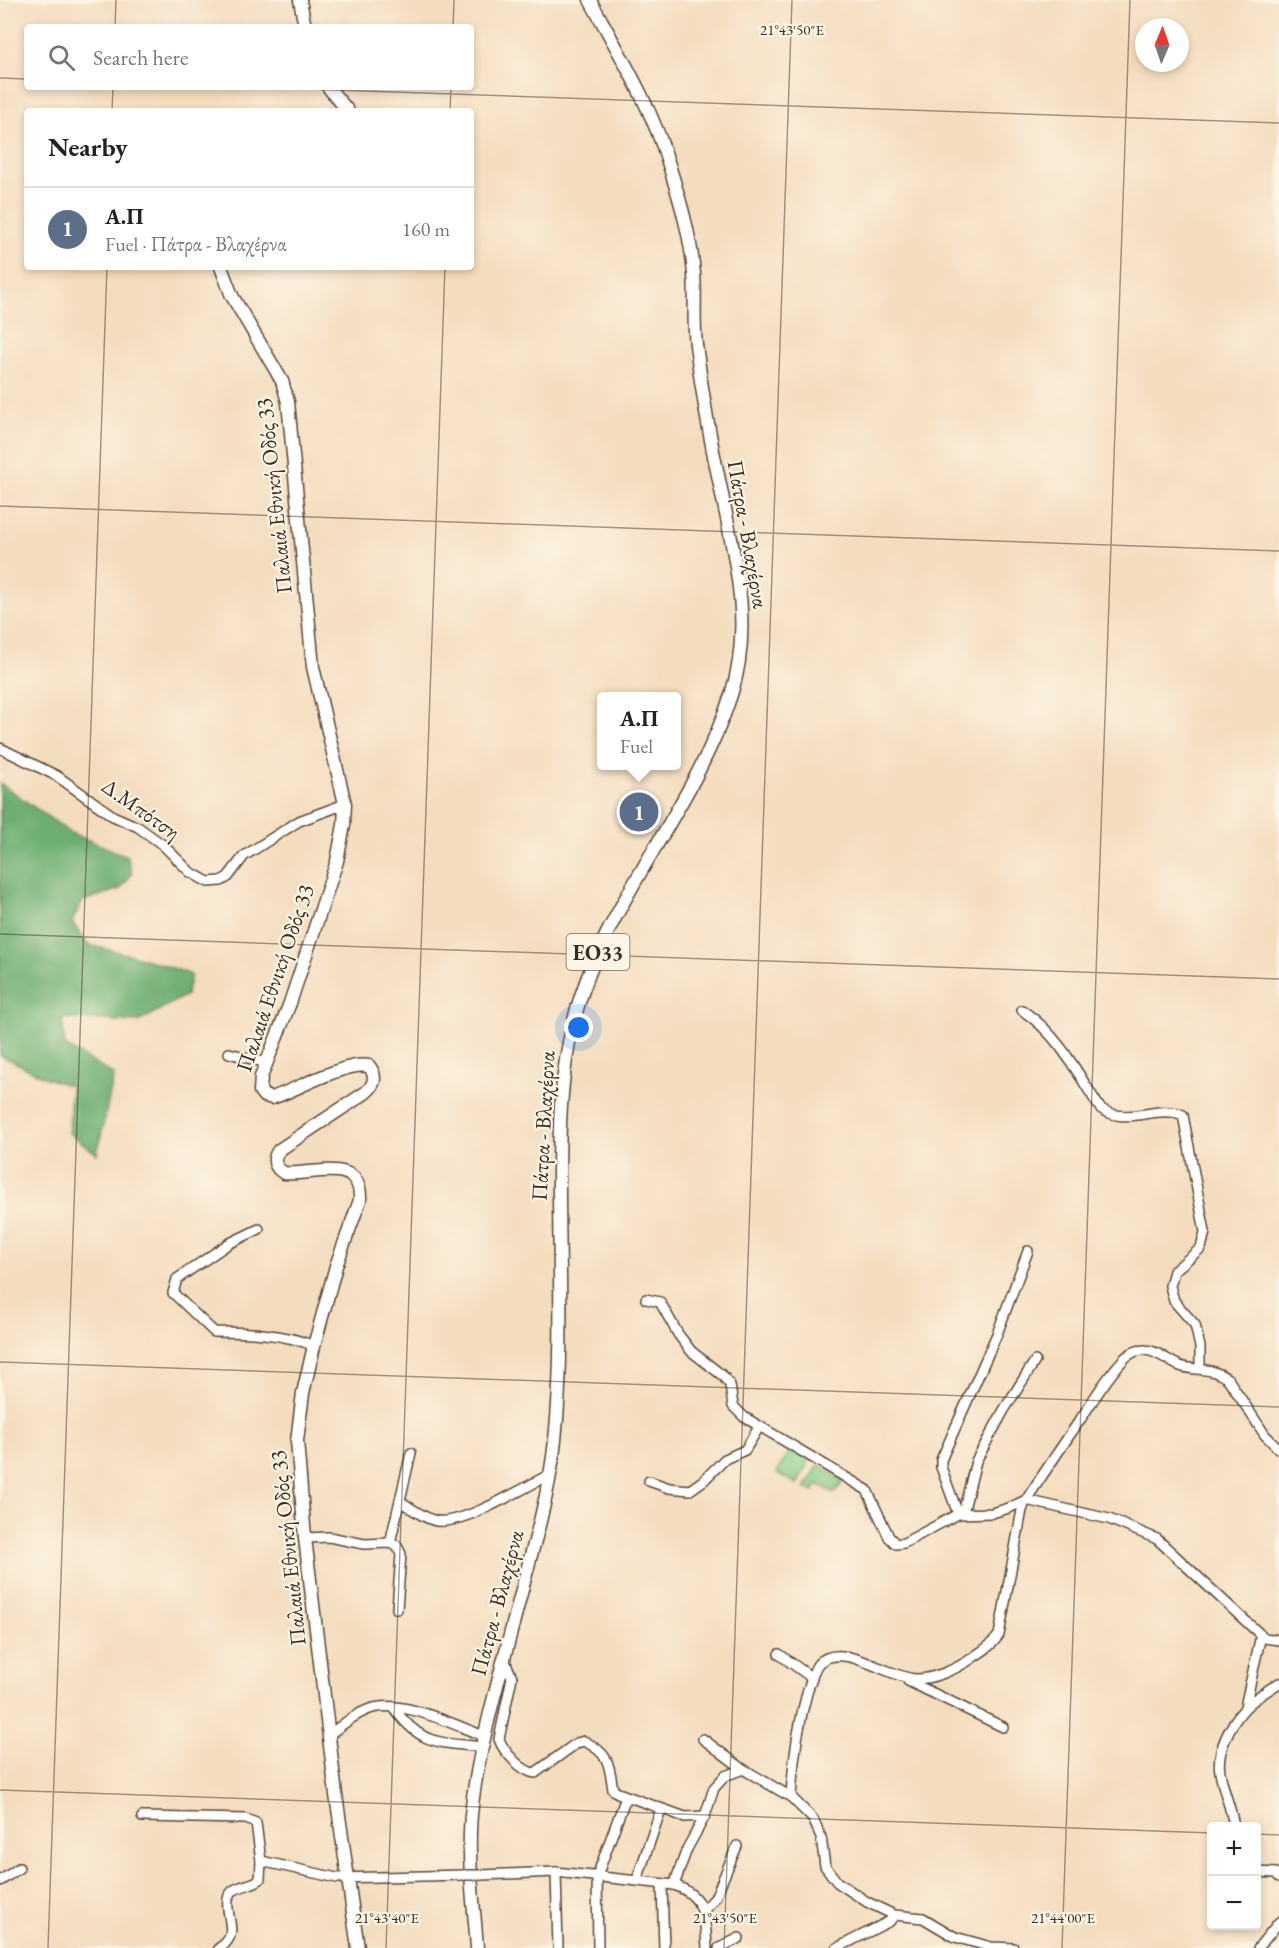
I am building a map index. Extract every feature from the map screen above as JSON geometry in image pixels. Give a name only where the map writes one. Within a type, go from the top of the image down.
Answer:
[{"type":"main road","points":[[300,0],[304,24]]},
{"type":"main road","name":"Πάτρα - Βλαχέρνα","points":[[477,1948],[471,1812],[483,1742],[541,1518],[555,1441],[559,1381],[559,1129],[568,1044],[575,1014],[602,942],[619,908],[688,793],[732,692],[741,651],[740,590],[714,459],[695,340],[693,269],[686,227],[668,159],[639,91],[590,0]]},
{"type":"main road","points":[[330,90],[346,108]]},
{"type":"main road","name":"Παλαιά Εθνική Οδός 33","points":[[222,270],[232,296],[282,381],[288,402],[313,667],[345,804],[344,825],[337,861],[290,1003],[259,1084],[260,1091],[264,1096],[272,1098],[349,1067],[369,1066],[374,1078],[370,1089],[279,1150],[275,1156],[277,1169],[284,1173],[345,1172],[355,1177],[360,1188],[360,1200],[336,1266],[314,1346],[301,1402],[297,1441],[305,1538],[358,1948]]},
{"type":"street","name":"Δ.Μπότση","points":[[0,748],[57,776],[113,816],[138,827],[163,845],[190,872],[208,882],[221,881],[228,877],[244,856],[299,821],[345,804]]},
{"type":"street","points":[[1022,1010],[1040,1022],[1057,1040],[1100,1108],[1105,1112],[1122,1116],[1174,1111],[1183,1115],[1205,1232],[1201,1248],[1174,1270],[1170,1286],[1174,1301],[1195,1325],[1200,1347],[1200,1368]]},
{"type":"street","points":[[229,1053],[267,1063]]},
{"type":"street","points":[[259,1230],[228,1244],[177,1280],[173,1293],[214,1332],[291,1339],[314,1346]]},
{"type":"street","points":[[960,1514],[941,1467],[941,1460],[997,1334],[1028,1251]]},
{"type":"street","points":[[645,1299],[660,1302],[690,1351],[723,1376],[730,1385],[733,1406],[744,1418],[867,1490],[889,1537],[896,1544],[904,1543],[960,1514],[992,1513],[1026,1500],[1109,1519],[1157,1539],[1264,1638],[1279,1640]]},
{"type":"street","points":[[900,1677],[918,1679],[935,1676],[960,1666],[993,1643],[999,1635],[1022,1510],[1026,1500],[1098,1392],[1127,1357],[1139,1351],[1149,1351],[1177,1365],[1192,1369],[1213,1370],[1228,1379],[1265,1435],[1279,1449]]},
{"type":"street","points":[[960,1514],[976,1461],[1004,1410],[1035,1361]]},
{"type":"street","points":[[649,1481],[669,1488],[690,1490],[725,1460],[745,1450],[759,1427]]},
{"type":"street","points":[[390,1544],[411,1453]]},
{"type":"street","points":[[400,1501],[437,1521],[451,1520],[473,1513],[550,1474]]},
{"type":"street","points":[[305,1538],[329,1537],[375,1545],[397,1546],[401,1554],[397,1609]]},
{"type":"street","points":[[1245,1707],[1261,1635]]},
{"type":"street","points":[[779,1654],[812,1678]]},
{"type":"street","points":[[790,1797],[793,1758],[802,1712],[818,1664],[830,1656],[845,1654],[900,1677],[1002,1727]]},
{"type":"street","points":[[504,1659],[512,1677],[499,1733],[501,1746],[525,1770],[535,1773],[577,1743],[584,1741],[607,1757],[613,1790],[626,1797],[685,1817],[705,1816]]},
{"type":"street","points":[[1233,1822],[1219,1770],[1224,1742],[1245,1707],[1279,1683]]},
{"type":"street","points":[[329,1735],[364,1712],[374,1708],[394,1708],[435,1717],[483,1742]]},
{"type":"street","points":[[394,1708],[409,1727],[426,1738],[483,1742]]},
{"type":"street","points":[[703,1739],[743,1769],[790,1797],[813,1819],[821,1837],[825,1866],[837,1882],[867,1902],[894,1915],[923,1918],[955,1937],[991,1947],[1014,1948]]},
{"type":"street","points":[[674,1885],[687,1849],[705,1816],[714,1788],[725,1776],[743,1769]]},
{"type":"street","points":[[598,1948],[597,1876],[626,1797]]},
{"type":"street","points":[[636,1880],[661,1809]]},
{"type":"street","points":[[142,1817],[252,1820],[257,1827],[261,1861],[260,1879],[255,1883],[240,1887],[228,1898],[230,1937],[227,1943],[219,1948]]},
{"type":"street","points":[[703,1911],[715,1898],[737,1846]]},
{"type":"street","points":[[261,1861],[326,1876],[348,1878],[556,1872],[674,1885],[694,1896],[703,1911],[707,1948]]},
{"type":"street","points":[[0,1881],[19,1868]]},
{"type":"street","points":[[556,1872],[558,1948]]},
{"type":"street","points":[[1261,1872],[1278,1874]]},
{"type":"street","points":[[662,1884],[664,1948]]},
{"type":"street","points":[[837,1948],[890,1922],[894,1915]]},
{"type":"street","points":[[1258,1948],[1279,1922]]},
{"type":"street","points":[[719,1948],[739,1938]]},
{"type":"green space","points":[[0,783],[71,833],[127,856],[132,874],[120,889],[83,901],[72,922],[88,945],[140,958],[191,975],[186,995],[138,1022],[62,1018],[65,1046],[114,1075],[97,1154],[69,1133],[71,1086],[46,1078],[0,1055]]},
{"type":"green space","points":[[790,1450],[810,1460],[797,1484],[777,1473]]},
{"type":"green space","points":[[819,1465],[844,1481],[834,1493],[818,1484],[813,1492],[805,1488]]},
{"type":"place","name":"Α.Π","points":[[639,812]]}]
